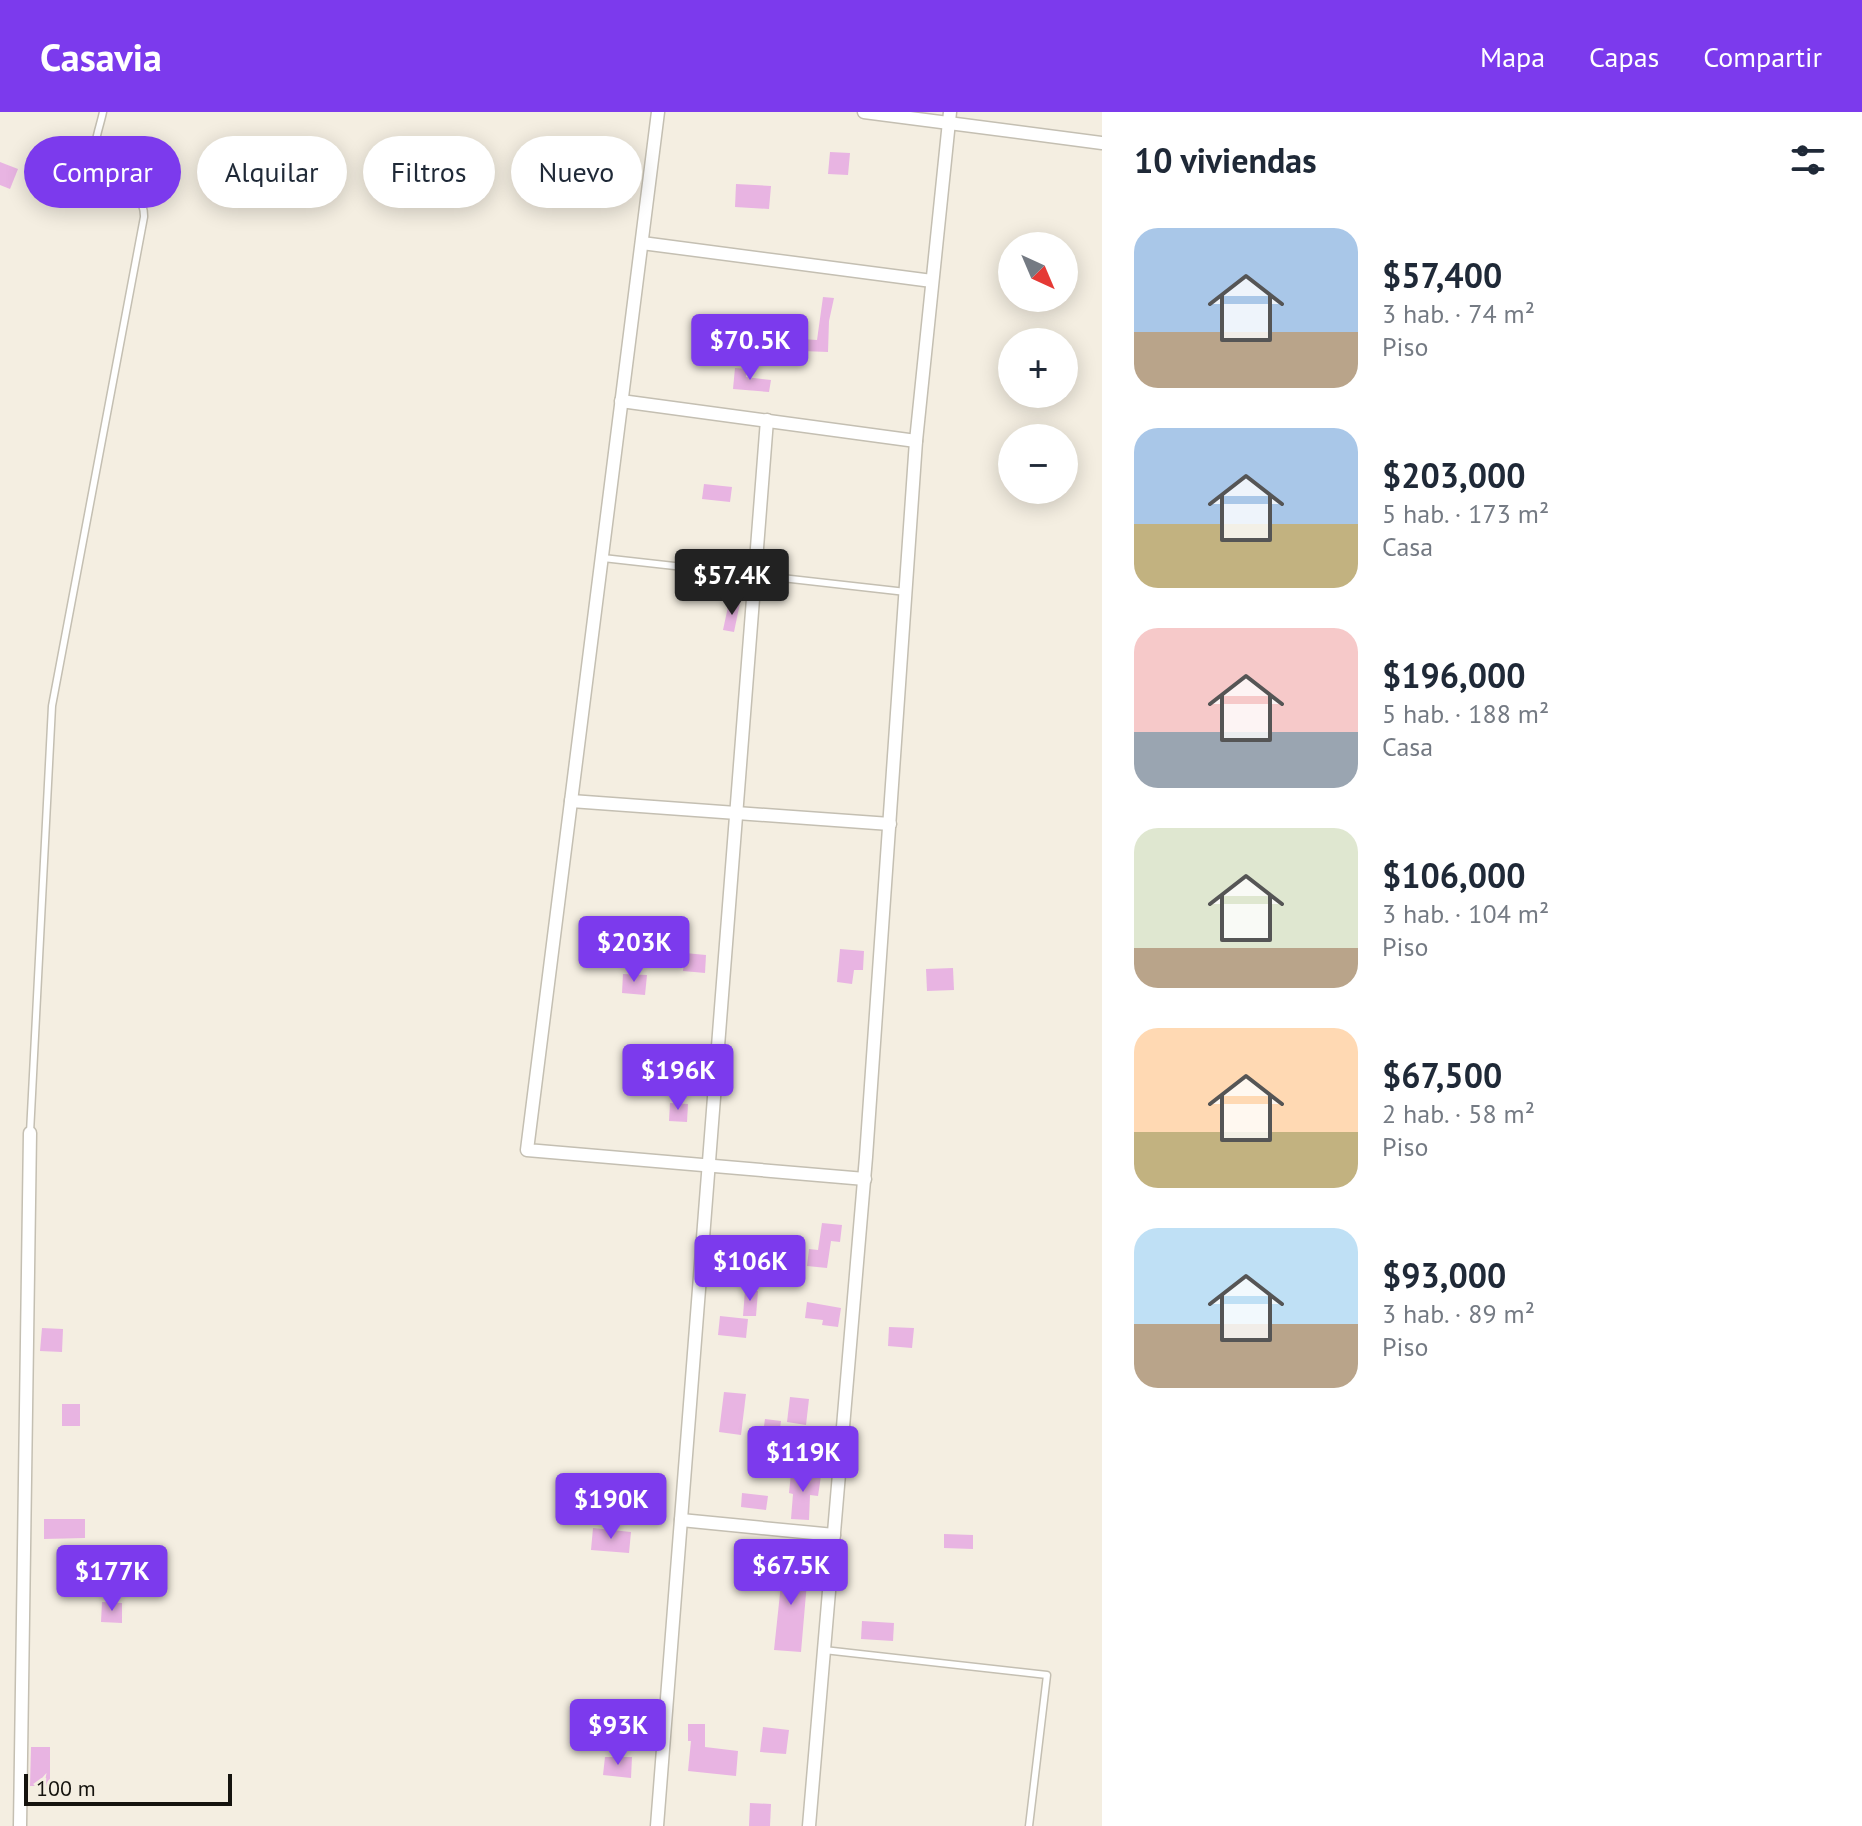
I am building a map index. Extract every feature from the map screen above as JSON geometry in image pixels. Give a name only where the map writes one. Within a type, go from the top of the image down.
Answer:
[{"type":"street","points":[[658,112],[527,1150],[865,1179]]},
{"type":"street","points":[[864,112],[949,117],[1102,143]]},
{"type":"street","points":[[809,1826],[865,1179],[916,441],[949,117]]},
{"type":"street","points":[[642,243],[932,281]]},
{"type":"street","points":[[621,401],[916,441]]},
{"type":"street","points":[[657,1826],[767,420]]},
{"type":"street","points":[[571,801],[890,824]]},
{"type":"street","points":[[20,1826],[30,1133]]},
{"type":"street","points":[[681,1520],[834,1535]]},
{"type":"lane","points":[[30,1133],[52,706],[144,217],[144,206],[138,197],[96,167],[94,153],[103,112]]},
{"type":"lane","points":[[602,558],[906,592]]},
{"type":"lane","points":[[824,1650],[1047,1675],[1029,1826]]},
{"type":"building","points":[[830,152],[850,153],[848,175],[828,174]]},
{"type":"building","points":[[0,162],[18,169],[10,189],[0,185]]},
{"type":"building","points":[[736,184],[771,186],[769,209],[735,207]]},
{"type":"building","points":[[823,297],[834,298],[829,321],[828,352],[802,351],[802,339],[817,340]]},
{"type":"building","points":[[735,368],[747,369],[746,377],[771,380],[769,392],[733,389]]},
{"type":"building","points":[[704,484],[732,487],[730,502],[702,499]]},
{"type":"building","points":[[729,602],[740,603],[734,632],[723,630]]},
{"type":"building","points":[[840,949],[864,951],[863,970],[854,970],[852,984],[837,982]]},
{"type":"building","points":[[685,953],[706,955],[705,973],[683,971]]},
{"type":"building","points":[[953,968],[954,990],[927,991],[926,969]]},
{"type":"building","points":[[623,974],[647,975],[645,995],[622,993]]},
{"type":"building","points":[[670,1103],[688,1104],[687,1122],[669,1121]]},
{"type":"building","points":[[822,1223],[842,1225],[840,1242],[831,1241],[827,1268],[807,1266],[809,1249],[818,1250]]},
{"type":"building","points":[[745,1290],[758,1291],[756,1316],[743,1316]]},
{"type":"building","points":[[807,1302],[841,1308],[838,1327],[822,1325],[823,1320],[805,1318]]},
{"type":"building","points":[[720,1316],[748,1319],[746,1338],[718,1335]]},
{"type":"building","points":[[889,1327],[914,1328],[912,1348],[888,1346]]},
{"type":"building","points":[[42,1328],[63,1329],[62,1352],[40,1351]]},
{"type":"building","points":[[724,1392],[746,1394],[741,1435],[719,1432]]},
{"type":"building","points":[[790,1397],[809,1399],[806,1425],[787,1422]]},
{"type":"building","points":[[62,1404],[80,1404],[80,1426],[62,1426]]},
{"type":"building","points":[[765,1419],[781,1421],[777,1449],[761,1447]]},
{"type":"building","points":[[791,1473],[821,1476],[818,1496],[810,1495],[809,1520],[791,1519]]},
{"type":"building","points":[[742,1493],[768,1496],[766,1510],[741,1507]]},
{"type":"building","points":[[44,1519],[85,1519],[85,1538],[44,1539]]},
{"type":"building","points":[[593,1528],[631,1532],[629,1553],[591,1550]]},
{"type":"building","points":[[944,1534],[973,1535],[973,1549],[944,1548]]},
{"type":"building","points":[[784,1556],[800,1556],[800,1581],[807,1582],[801,1652],[774,1650]]},
{"type":"building","points":[[102,1602],[122,1603],[122,1623],[101,1622]]},
{"type":"building","points":[[862,1621],[894,1623],[893,1641],[861,1639]]},
{"type":"building","points":[[688,1724],[705,1724],[705,1747],[738,1751],[736,1776],[688,1771],[691,1741],[688,1741]]},
{"type":"building","points":[[763,1727],[789,1730],[786,1754],[760,1752]]},
{"type":"building","points":[[31,1747],[50,1747],[50,1786],[30,1786]]},
{"type":"building","points":[[605,1757],[632,1757],[631,1778],[603,1775]]},
{"type":"building","points":[[750,1803],[771,1804],[770,1826],[749,1826]]}]
